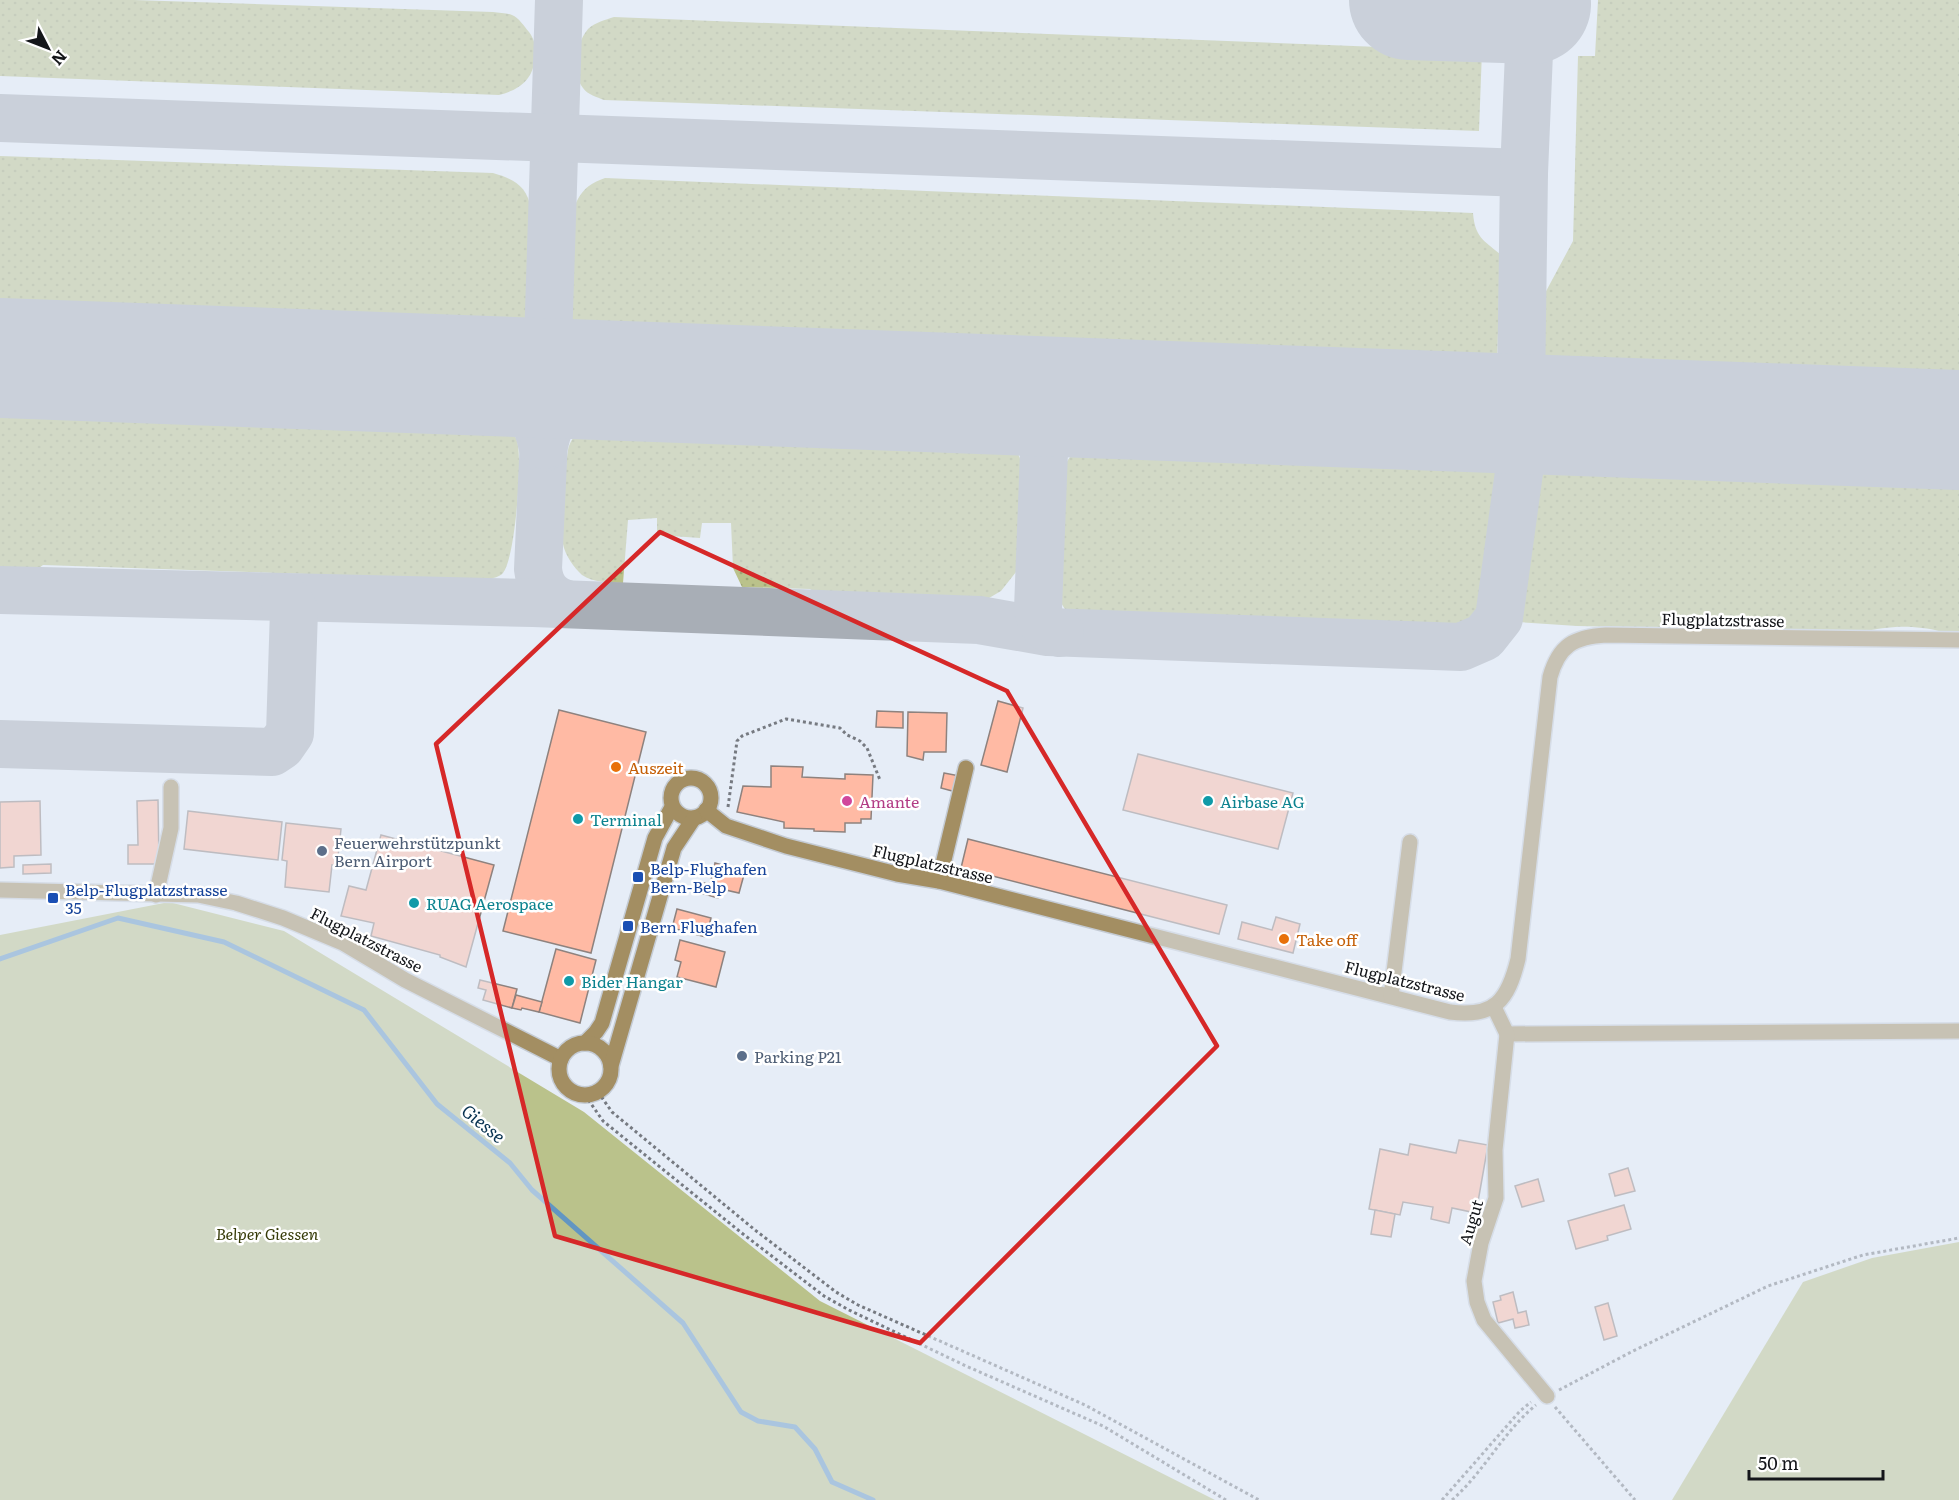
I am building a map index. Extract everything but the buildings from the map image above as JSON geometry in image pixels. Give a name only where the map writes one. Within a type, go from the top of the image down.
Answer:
[{"type":"street","name":"Flugplatzstrasse","points":[[700,814],[726,826],[799,849],[897,874],[939,881],[1464,1014],[1486,1011],[1494,1007],[1505,996],[1518,959],[1550,677],[1561,651],[1576,639],[1606,635],[1959,640]]},
{"type":"street","points":[[939,881],[966,768]]},
{"type":"street","points":[[672,807],[655,838],[602,1023],[585,1043],[569,1048],[561,1059],[559,1070],[564,1085],[577,1094],[591,1093],[608,1081],[674,848],[700,814],[711,798],[705,784],[692,778],[684,779],[672,790],[670,798],[672,807],[685,817],[700,814]]},
{"type":"street","points":[[156,894],[171,828],[171,787]]},
{"type":"street","points":[[1391,996],[1410,842]]},
{"type":"street","name":"Flugplatzstrasse","points":[[0,890],[198,895],[257,909],[343,943],[405,980],[561,1059]]},
{"type":"street","points":[[1494,1007],[1507,1034],[1959,1031]]},
{"type":"street","name":"Augut","points":[[1507,1034],[1495,1150],[1496,1198],[1481,1243],[1474,1281],[1477,1302],[1484,1320],[1546,1396]]},
{"type":"street","points":[[585,1043],[602,1049],[611,1066]]},
{"type":"path","points":[[726,826],[737,741],[742,736],[786,719],[840,728],[867,748],[880,780]]},
{"type":"path","points":[[591,1093],[603,1121],[824,1296],[966,1366],[1103,1426],[1227,1500]]},
{"type":"path","points":[[591,1093],[755,1230],[836,1292],[858,1305],[1085,1405],[1259,1500]]},
{"type":"path","points":[[1442,1500],[1520,1411],[1533,1401],[1767,1286],[1863,1256],[1959,1238]]},
{"type":"path","points":[[1452,1500],[1462,1492],[1527,1412],[1546,1396]]},
{"type":"path","points":[[1546,1396],[1635,1500]]},
{"type":"highlighted area","points":[[660,532],[1007,691],[1217,1046],[920,1343],[555,1236],[436,744]]},
{"type":"green space","points":[[0,0],[134,0],[505,13],[517,18],[531,35],[534,41],[535,58],[534,66],[524,83],[499,95],[0,76]]},
{"type":"green space","points":[[1598,0],[1959,0],[1959,387],[1531,372],[1544,295],[1573,241],[1578,56],[1595,56]]},
{"type":"green space","points":[[614,17],[1482,51],[1479,131],[604,100],[590,94],[579,82],[576,58],[580,42],[588,29]]},
{"type":"green space","points":[[0,156],[500,175],[523,189],[531,209],[526,315],[522,335],[0,316]]},
{"type":"green space","points":[[605,178],[1473,213],[1478,233],[1500,254],[1497,370],[569,337],[573,211],[584,190]]},
{"type":"green space","points":[[0,399],[495,419],[513,433],[519,451],[517,508],[507,564],[501,575],[482,580],[43,565],[27,577],[0,576]]},
{"type":"green space","points":[[609,421],[983,433],[998,437],[1014,447],[1022,468],[1016,572],[1001,591],[989,598],[978,599],[816,593],[810,589],[742,587],[733,568],[731,523],[702,523],[700,538],[657,535],[657,518],[628,520],[623,583],[591,579],[576,569],[563,544],[567,462],[569,446],[580,430],[590,424]]},
{"type":"green space","points":[[1109,437],[1455,451],[1480,457],[1493,466],[1501,491],[1497,552],[1489,602],[1475,627],[1459,636],[1354,635],[1083,623],[1074,619],[1067,612],[1058,594],[1063,471],[1070,456],[1081,446]]},
{"type":"green space","points":[[1568,455],[1959,470],[1959,634],[1905,627],[1860,632],[1577,626],[1518,622],[1537,470],[1550,459]]},
{"type":"green space","name":"Belper Giessen","points":[[169,902],[284,931],[584,1112],[820,1301],[1215,1500],[0,1500],[0,935]]},
{"type":"green space","points":[[1959,1242],[1959,1500],[1672,1500],[1803,1282],[1872,1258]]},
{"type":"waterway","name":"Giesse","points":[[0,959],[118,918],[224,942],[364,1010],[437,1104],[510,1163],[532,1190],[683,1323],[741,1412],[758,1421],[795,1427],[815,1449],[832,1482],[873,1500]]},
{"type":"taxiway","points":[[559,0],[547,374],[538,569],[546,592],[567,604]]},
{"type":"taxiway","points":[[1520,465],[1524,173],[1531,4]]},
{"type":"taxiway","points":[[0,118],[1524,173]]},
{"type":"taxiway","points":[[464,375],[495,383],[518,396],[533,417],[543,448]]},
{"type":"taxiway","points":[[544,445],[554,418],[571,400],[594,388],[621,381]]},
{"type":"taxiway","points":[[983,394],[1005,400],[1025,411],[1039,428],[1044,452]]},
{"type":"taxiway","points":[[1060,633],[1044,625],[1038,609],[1044,452],[1055,420],[1061,414],[1077,404],[1100,398]]},
{"type":"taxiway","points":[[1457,414],[1480,417],[1499,426],[1513,442],[1520,465]]},
{"type":"taxiway","points":[[0,590],[533,603],[979,620],[1048,632],[1461,647],[1484,637],[1499,618],[1520,465],[1533,437],[1553,423],[1578,418],[1607,417]]},
{"type":"taxiway","points":[[0,744],[272,752],[281,746],[290,733],[294,610],[283,597]]},
{"type":"runway","points":[[1409,0],[1531,4]]},
{"type":"runway","points":[[0,358],[1959,430]]},
{"type":"place","name":"Auszeit","points":[[616,767]]},
{"type":"place","name":"Amante","points":[[847,801]]},
{"type":"place","name":"Airbase AG","points":[[1208,801]]},
{"type":"place","name":"Terminal","points":[[578,819]]},
{"type":"place","name":"Feuerwehrstützpunkt Bern Airport","points":[[322,851]]},
{"type":"place","name":"Belp-Flughafen Bern-Belp","points":[[638,877]]},
{"type":"place","name":"Belp-Flugplatzstrasse 35","points":[[53,898]]},
{"type":"place","name":"RUAG Aerospace","points":[[414,903]]},
{"type":"place","name":"Bern Flughafen","points":[[628,926]]},
{"type":"place","name":"Take off","points":[[1284,939]]},
{"type":"place","name":"Bider Hangar","points":[[569,981]]},
{"type":"place","name":"Parking P21","points":[[742,1056]]}]
